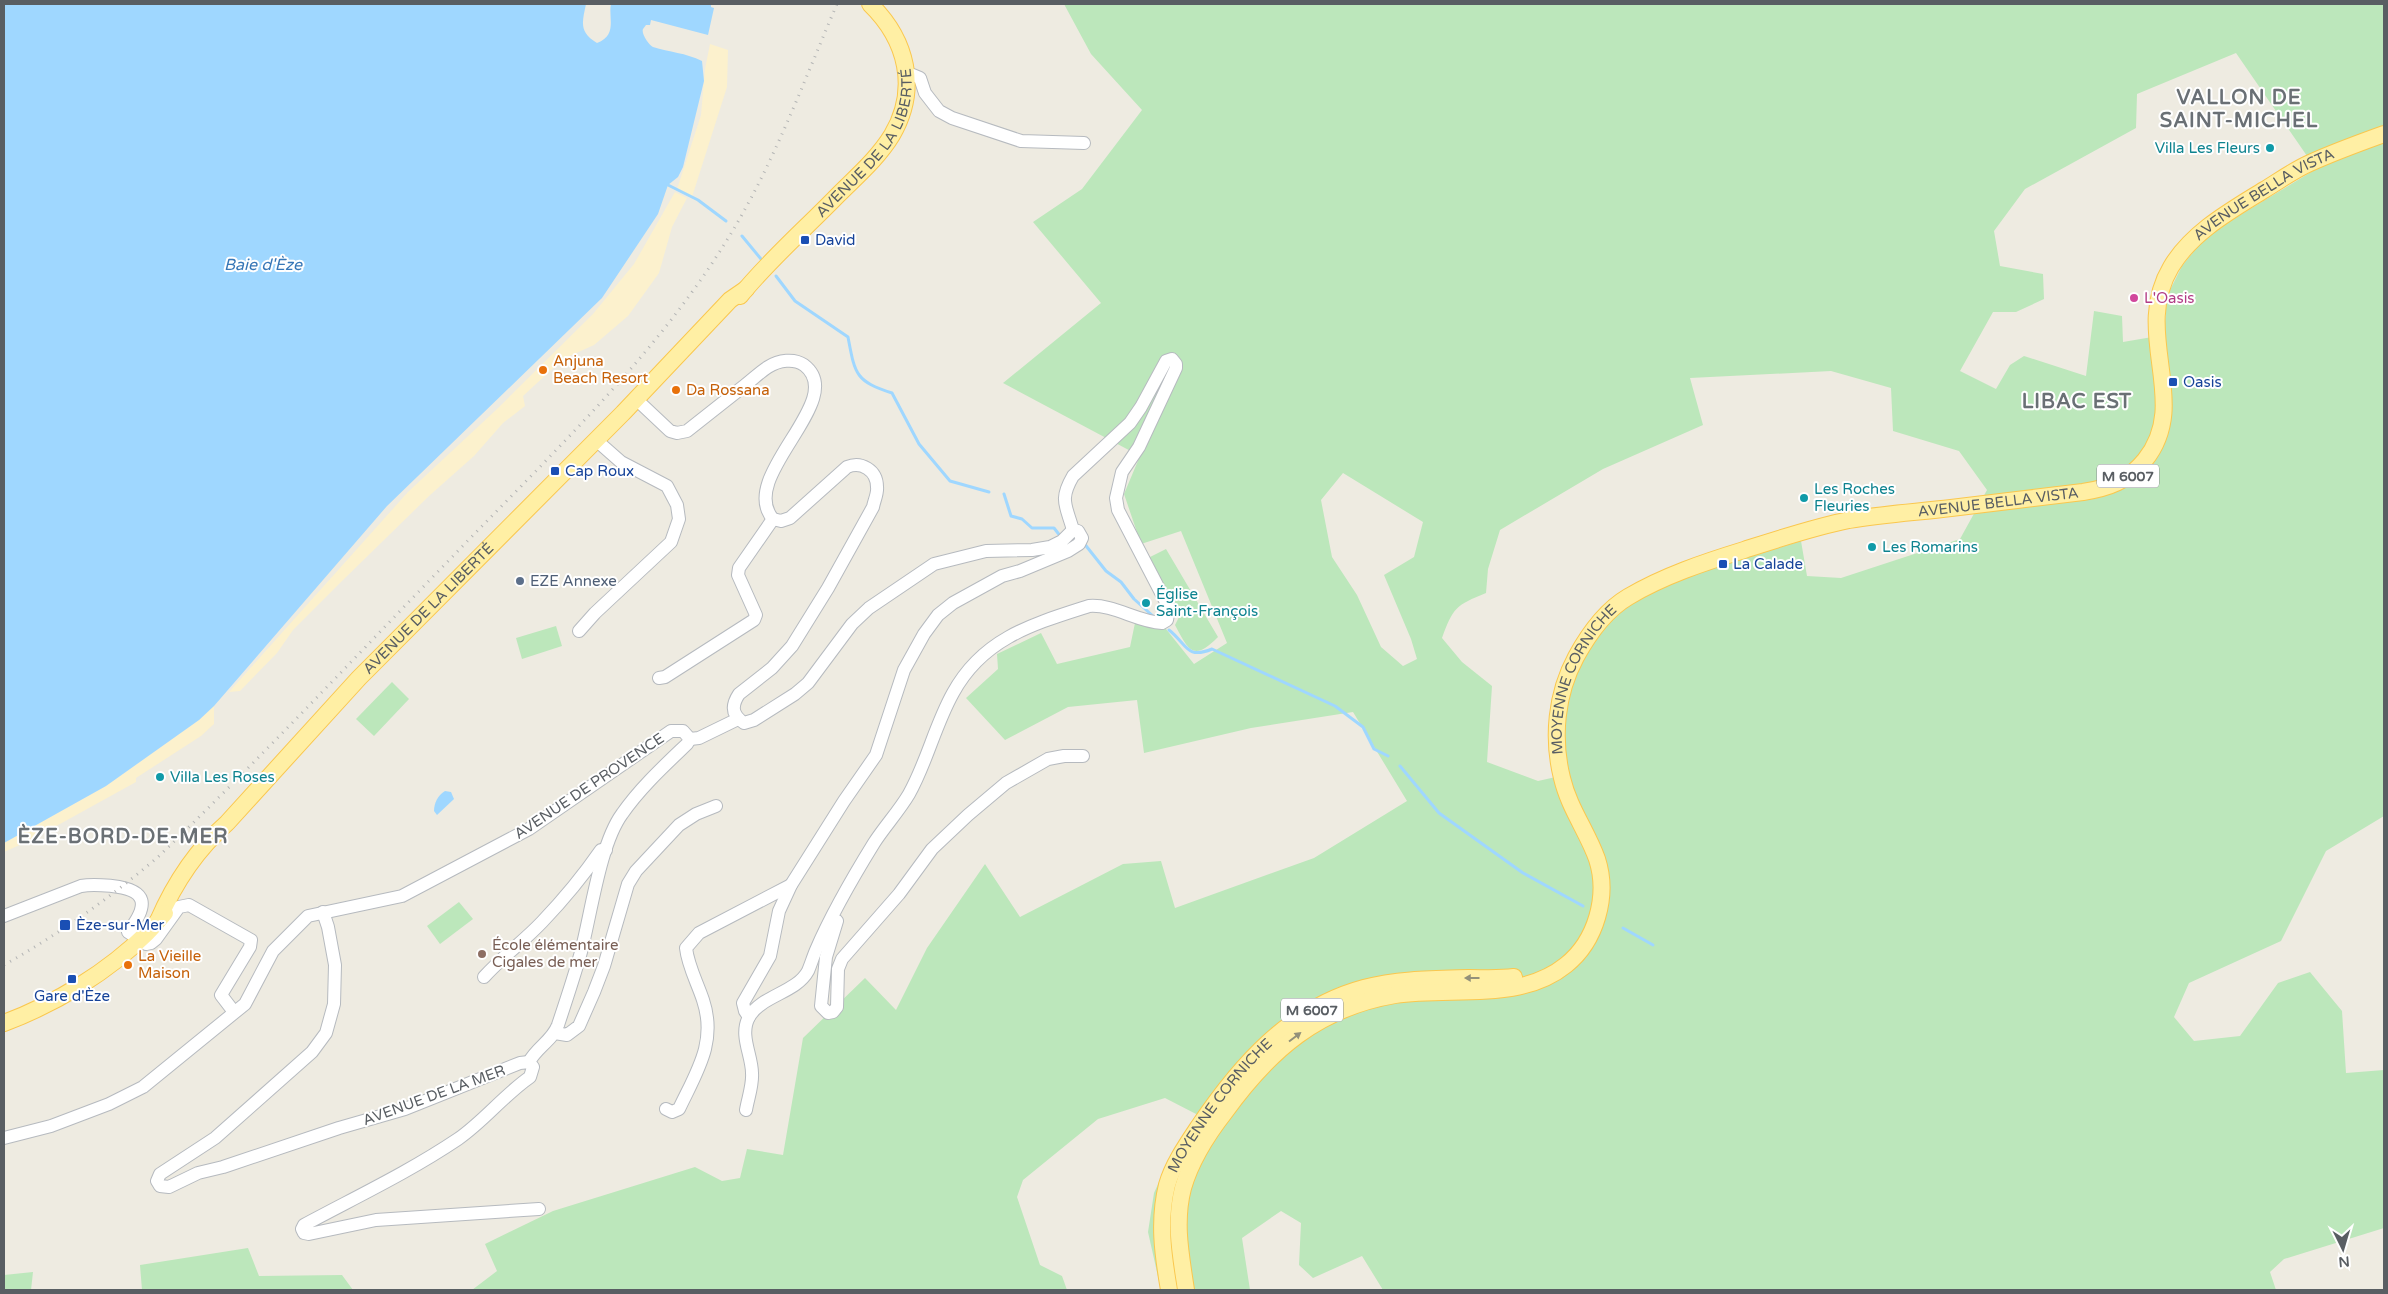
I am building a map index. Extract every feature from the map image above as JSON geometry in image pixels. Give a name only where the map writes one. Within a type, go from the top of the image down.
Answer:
[{"type":"main road","name":"AVENUE DE LA LIBERTÉ","points":[[4,1022],[35,1010],[88,979],[134,936],[158,921],[182,874],[208,840],[227,823],[359,678],[596,440],[730,300],[746,289],[876,156],[898,123],[906,99],[908,73],[903,52],[891,28],[870,4]]},
{"type":"main road","name":"AVENUE BELLA VISTA","points":[[1664,580],[1713,560],[1838,523],[2083,492],[2101,489],[2122,481],[2148,456],[2162,425],[2164,402],[2156,342],[2155,315],[2161,288],[2179,255],[2207,227],[2309,163],[2384,134]]},
{"type":"main road","name":"MOYENNE CORNICHE","points":[[1186,1290],[1179,1241],[1180,1208],[1190,1168],[1205,1138],[1246,1083],[1271,1055],[1310,1026],[1366,1001],[1413,993],[1513,988],[1546,978],[1565,966],[1586,943],[1597,920],[1600,874],[1596,856],[1569,800],[1559,767],[1556,731],[1562,692],[1581,648],[1606,616],[1627,597],[1664,580]]},
{"type":"main road","name":"MOYENNE CORNICHE","points":[[1169,1290],[1161,1226],[1168,1184],[1176,1162],[1212,1106],[1239,1071],[1265,1043],[1302,1016],[1361,989],[1409,980],[1505,978],[1535,972],[1560,958],[1574,945],[1586,930],[1600,892]]},
{"type":"main road","points":[[1179,1290],[1171,1268],[1164,1261],[1169,1247],[1173,1210],[1179,1181],[1193,1150],[1205,1138]]},
{"type":"street","points":[[908,73],[920,78],[925,93],[939,111],[952,118],[1021,141],[1084,143]]},
{"type":"street","points":[[746,1110],[752,1071],[746,1043],[746,1026],[749,1016],[772,997],[800,981],[808,972],[816,949],[874,843],[909,794],[953,692],[977,661],[1001,641],[1025,627],[1089,606],[1099,605],[1151,623],[1162,623],[1167,620],[1169,608],[1118,510],[1116,498],[1122,472],[1139,447],[1176,368],[1176,364],[1172,359],[1166,361],[1141,408],[1130,423],[1073,476],[1067,486],[1064,495],[1064,506],[1073,530],[1078,531],[1082,538],[1079,544],[1020,571],[1002,576],[953,603],[938,615],[924,634],[904,670],[876,755],[844,801],[791,885],[780,911],[770,956],[743,1003],[745,1011],[749,1016]]},
{"type":"street","points":[[636,399],[670,431],[687,431],[769,366],[785,360],[799,362],[808,368],[814,377],[814,400],[778,462],[768,487],[766,504],[769,514],[773,520],[782,521],[790,518],[847,467],[855,464],[862,464],[871,471],[875,478],[878,488],[873,507],[828,588],[784,657],[739,694],[734,701],[733,711],[738,719]]},
{"type":"street","points":[[579,631],[595,613],[671,542],[679,519],[677,504],[667,486],[621,462],[596,440]]},
{"type":"street","points":[[659,678],[665,677],[754,620],[756,615],[738,575],[740,568],[773,520]]},
{"type":"street","name":"AVENUE DE PROVENCE","points":[[690,739],[699,738],[738,719],[744,723],[754,720],[795,694],[808,682],[858,619],[904,582],[934,564],[986,550],[1032,550],[1050,547],[1062,541],[1073,530]]},
{"type":"street","name":"AVENUE DE PROVENCE","points":[[4,1138],[51,1126],[109,1104],[143,1087],[245,1004],[268,958],[278,945],[308,916],[324,916],[402,896],[529,829],[671,731],[683,731],[690,739]]},
{"type":"street","name":"AVENUE DE PROVENCE","points":[[554,1035],[581,953],[606,850],[621,814],[652,778],[690,739]]},
{"type":"street","points":[[834,914],[836,924],[826,957],[821,1006],[828,1013],[837,1007],[838,969],[842,959],[899,894],[932,848],[1006,783],[1048,759],[1064,756],[1083,756]]},
{"type":"street","points":[[529,1062],[534,1054],[554,1035],[568,1035],[579,1026],[604,966],[628,884],[636,870],[679,825],[696,814],[716,806]]},
{"type":"street","points":[[484,977],[496,963],[541,923],[576,886],[601,850],[606,850]]},
{"type":"street","points":[[4,916],[81,886],[94,884],[129,888],[137,892],[142,900],[142,908],[134,936],[151,943],[179,907],[184,904],[217,919],[250,940],[250,947],[221,995],[234,1012]]},
{"type":"street","points":[[666,1109],[672,1112],[679,1109],[705,1054],[708,1041],[708,1025],[704,1002],[688,962],[686,948],[699,933],[791,885]]},
{"type":"street","name":"AVENUE DE LA MER","points":[[324,916],[332,946],[335,985],[332,1017],[326,1033],[312,1052],[215,1138],[160,1174],[157,1181],[160,1186],[169,1187],[198,1173],[223,1167],[339,1128],[405,1109],[520,1063],[529,1062],[533,1066],[530,1077],[514,1088],[459,1138],[409,1169],[304,1225],[302,1229],[304,1233],[309,1234],[376,1220],[539,1209]]},
{"type":"green space","points":[[1064,4],[2384,4],[2384,816],[2326,851],[2281,941],[2189,983],[2174,1017],[2194,1041],[2240,1036],[2278,983],[2310,972],[2342,1011],[2346,1073],[2384,1070],[2384,1228],[2284,1259],[2270,1272],[2276,1290],[1383,1290],[1362,1256],[1313,1278],[1299,1265],[1301,1223],[1281,1211],[1242,1238],[1250,1290],[1161,1290],[1148,1232],[1154,1193],[1174,1149],[1198,1115],[1165,1098],[1098,1119],[1023,1180],[1017,1197],[1040,1265],[1062,1276],[1067,1290],[472,1290],[497,1271],[485,1244],[553,1211],[695,1167],[722,1181],[740,1178],[747,1149],[783,1155],[803,1038],[865,978],[896,1010],[927,948],[985,864],[1020,917],[1123,864],[1161,861],[1175,908],[1314,858],[1407,801],[1353,712],[1251,728],[1144,753],[1137,700],[1068,707],[1005,740],[966,698],[998,669],[997,654],[1041,633],[1057,664],[1130,647],[1135,623],[1166,629],[1194,664],[1227,643],[1181,531],[1141,544],[1124,494],[1140,456],[1003,383],[1101,303],[1033,222],[1082,189],[1142,110],[1091,54]],"holes":[[[2236,53],[2316,169],[2207,235],[2182,266],[2167,296],[2164,335],[2123,342],[2122,316],[2094,311],[2086,376],[2024,356],[2010,365],[1996,389],[1960,371],[1993,312],[2016,312],[2044,299],[2043,274],[2000,266],[1994,231],[2025,189],[2136,128],[2137,94]],[[1831,371],[1891,388],[1893,431],[1959,451],[1987,490],[1960,539],[1841,578],[1807,576],[1801,541],[1698,574],[1647,594],[1630,603],[1615,615],[1590,646],[1571,683],[1563,722],[1563,745],[1569,774],[1538,781],[1487,762],[1492,686],[1462,662],[1442,638],[1449,620],[1462,605],[1486,593],[1488,569],[1500,530],[1603,469],[1703,425],[1690,378]],[[1343,473],[1423,522],[1414,557],[1384,575],[1411,639],[1417,659],[1403,666],[1381,647],[1357,595],[1332,557],[1321,500]]]},
{"type":"green space","points":[[1166,549],[1218,637],[1203,649],[1192,650],[1184,641],[1175,625],[1180,615],[1176,604],[1148,558]]},
{"type":"green space","points":[[556,626],[562,646],[522,659],[516,638]]},
{"type":"green space","points":[[392,682],[409,699],[374,736],[356,719]]},
{"type":"green space","points":[[459,902],[473,919],[440,944],[427,926]]},
{"type":"green space","points":[[248,1248],[259,1276],[342,1275],[353,1290],[142,1290],[140,1265]]},
{"type":"green space","points":[[33,1272],[31,1290],[4,1290],[4,1275]]},
{"type":"sand","points":[[710,44],[728,50],[727,87],[692,197],[677,189],[701,115],[705,69]]},
{"type":"sand","points":[[675,192],[687,198],[672,227],[659,273],[628,316],[594,345],[563,359],[523,396],[525,406],[503,423],[474,456],[429,496],[293,630],[277,653],[240,691],[229,692],[408,492],[496,410],[593,314],[634,264]]},
{"type":"sand","points":[[214,706],[214,724],[201,736],[136,778],[136,782],[31,840],[4,852],[4,843],[106,786],[199,720]]},
{"type":"water","name":"Baie d'Èze","points":[[4,4],[586,4],[583,27],[587,35],[597,43],[604,40],[610,31],[611,4],[711,4],[711,7],[714,8],[708,35],[651,20],[650,25],[646,25],[643,29],[643,34],[653,47],[684,54],[702,61],[704,81],[683,167],[678,177],[668,185],[658,214],[602,298],[387,506],[214,706],[199,720],[106,786],[4,843]]},
{"type":"water","points":[[445,791],[451,792],[454,799],[437,815],[434,811],[436,802],[438,797]]},
{"type":"waterway","points":[[668,185],[698,200],[726,221]]},
{"type":"waterway","points":[[742,236],[761,259]]},
{"type":"waterway","points":[[776,276],[795,301],[848,337],[855,368],[859,374],[864,380],[892,393],[919,444],[950,481],[989,492]]},
{"type":"waterway","points":[[1004,494],[1011,516],[1022,519],[1032,528],[1054,528],[1061,537]]},
{"type":"waterway","points":[[1083,542],[1106,571],[1121,582],[1134,599],[1154,617]]},
{"type":"waterway","points":[[1169,630],[1192,652],[1197,653],[1212,649],[1335,706],[1363,727],[1374,749],[1388,756]]},
{"type":"waterway","points":[[1400,766],[1439,813],[1523,873],[1583,906]]},
{"type":"waterway","points":[[1623,928],[1653,945]]},
{"type":"railway","points":[[4,965],[84,915],[158,857],[234,783],[565,441],[634,365],[698,283],[744,212],[773,154],[837,4]]},
{"type":"place","name":"Villa Les Fleurs","points":[[2270,148]]},
{"type":"place","name":"David","points":[[805,240]]},
{"type":"place","name":"L'Oasis","points":[[2134,298]]},
{"type":"place","name":"Anjuna Beach Resort","points":[[543,370]]},
{"type":"place","name":"Oasis","points":[[2173,382]]},
{"type":"place","name":"Da Rossana","points":[[676,390]]},
{"type":"place","name":"Cap Roux","points":[[555,471]]},
{"type":"place","name":"Les Roches Fleuries","points":[[1804,498]]},
{"type":"place","name":"Les Romarins","points":[[1872,547]]},
{"type":"place","name":"La Calade","points":[[1723,564]]},
{"type":"place","name":"EZE Annexe","points":[[520,581]]},
{"type":"place","name":"Église Saint-François","points":[[1146,603]]},
{"type":"place","name":"Villa Les Roses","points":[[160,777]]},
{"type":"place","name":"Èze-sur-Mer","points":[[65,925]]},
{"type":"place","name":"École élémentaire Cigales de mer","points":[[482,954]]},
{"type":"place","name":"La Vieille Maison","points":[[128,965]]},
{"type":"place","name":"Gare d'Èze","points":[[72,979]]},
{"type":"district","name":"VALLON DE SAINT-MICHEL","points":[[2239,108]]},
{"type":"district","name":"LIBAC EST","points":[[2077,401]]},
{"type":"district","name":"ÈZE-BORD-DE-MER","points":[[123,836]]}]
